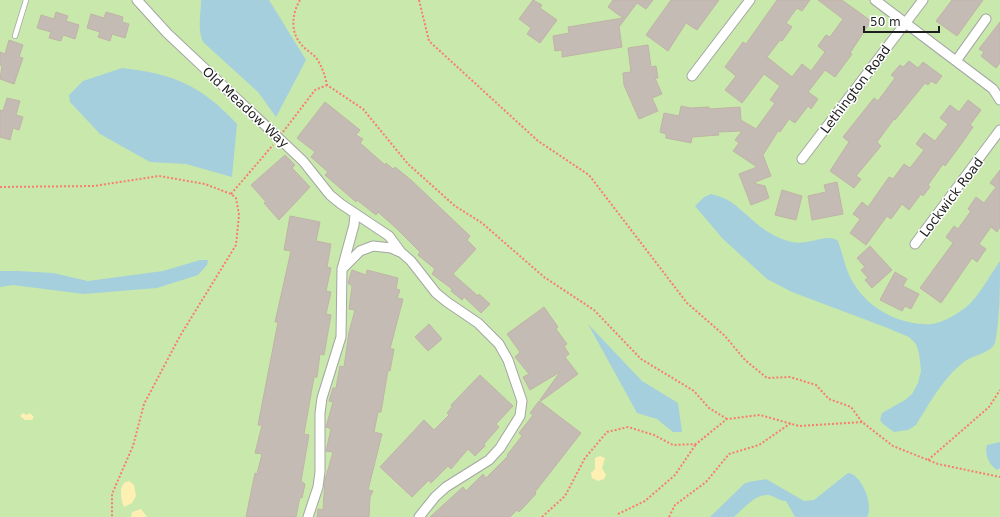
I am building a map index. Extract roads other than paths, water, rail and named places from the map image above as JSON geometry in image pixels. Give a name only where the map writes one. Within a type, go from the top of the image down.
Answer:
[{"type":"street","name":"Old Meadow Way","points":[[137,0],[168,33],[303,161],[330,195],[355,214],[389,236],[436,293],[478,323],[499,344],[508,360],[522,401],[520,416],[500,448],[489,460],[446,487],[435,497],[419,517]]},
{"type":"street","points":[[692,76],[750,0]]},
{"type":"street","points":[[875,0],[956,61],[997,89],[1000,100]]},
{"type":"street","name":"Lethington Road","points":[[802,159],[923,0]]},
{"type":"street","points":[[956,61],[986,19]]},
{"type":"street","name":"Lockwick Road","points":[[915,244],[1000,130]]},
{"type":"street","points":[[308,517],[318,487],[320,472],[320,413],[322,398],[341,337],[342,269],[354,225],[355,214]]},
{"type":"street","name":"Old Meadow Way","points":[[342,269],[360,251],[373,246],[391,248],[402,253]]},
{"type":"lane","points":[[15,36],[26,0]]},
{"type":"water","points":[[201,0],[269,0],[306,60],[276,117],[258,92],[203,42],[200,32]]},
{"type":"water","points":[[122,68],[172,78],[199,91],[224,111],[237,124],[232,177],[186,164],[150,162],[100,134],[70,102],[69,95],[83,81]]},
{"type":"water","points":[[711,194],[731,202],[759,225],[773,235],[782,239],[798,243],[823,238],[838,241],[849,274],[861,293],[878,309],[898,319],[909,322],[932,324],[949,318],[962,310],[975,298],[1000,261],[999,314],[997,334],[993,347],[967,360],[950,375],[937,391],[916,425],[908,430],[894,432],[880,420],[882,413],[905,400],[912,394],[918,383],[921,371],[919,353],[916,344],[909,337],[792,292],[767,279],[723,239],[695,206],[704,197]]},
{"type":"water","points":[[200,260],[208,260],[207,265],[198,275],[157,288],[84,294],[13,285],[0,287],[0,271],[53,273],[88,281],[163,271]]},
{"type":"water","points":[[588,324],[642,381],[678,403],[682,432],[673,432],[657,419],[637,413]]},
{"type":"water","points":[[1000,442],[1000,468],[997,470],[988,459],[986,448],[987,445]]},
{"type":"water","points":[[848,473],[853,475],[862,484],[868,499],[869,512],[867,517],[795,517],[786,501],[773,496],[763,495],[754,499],[734,517],[710,517],[744,484],[753,481],[766,479],[804,501],[814,500]]}]
